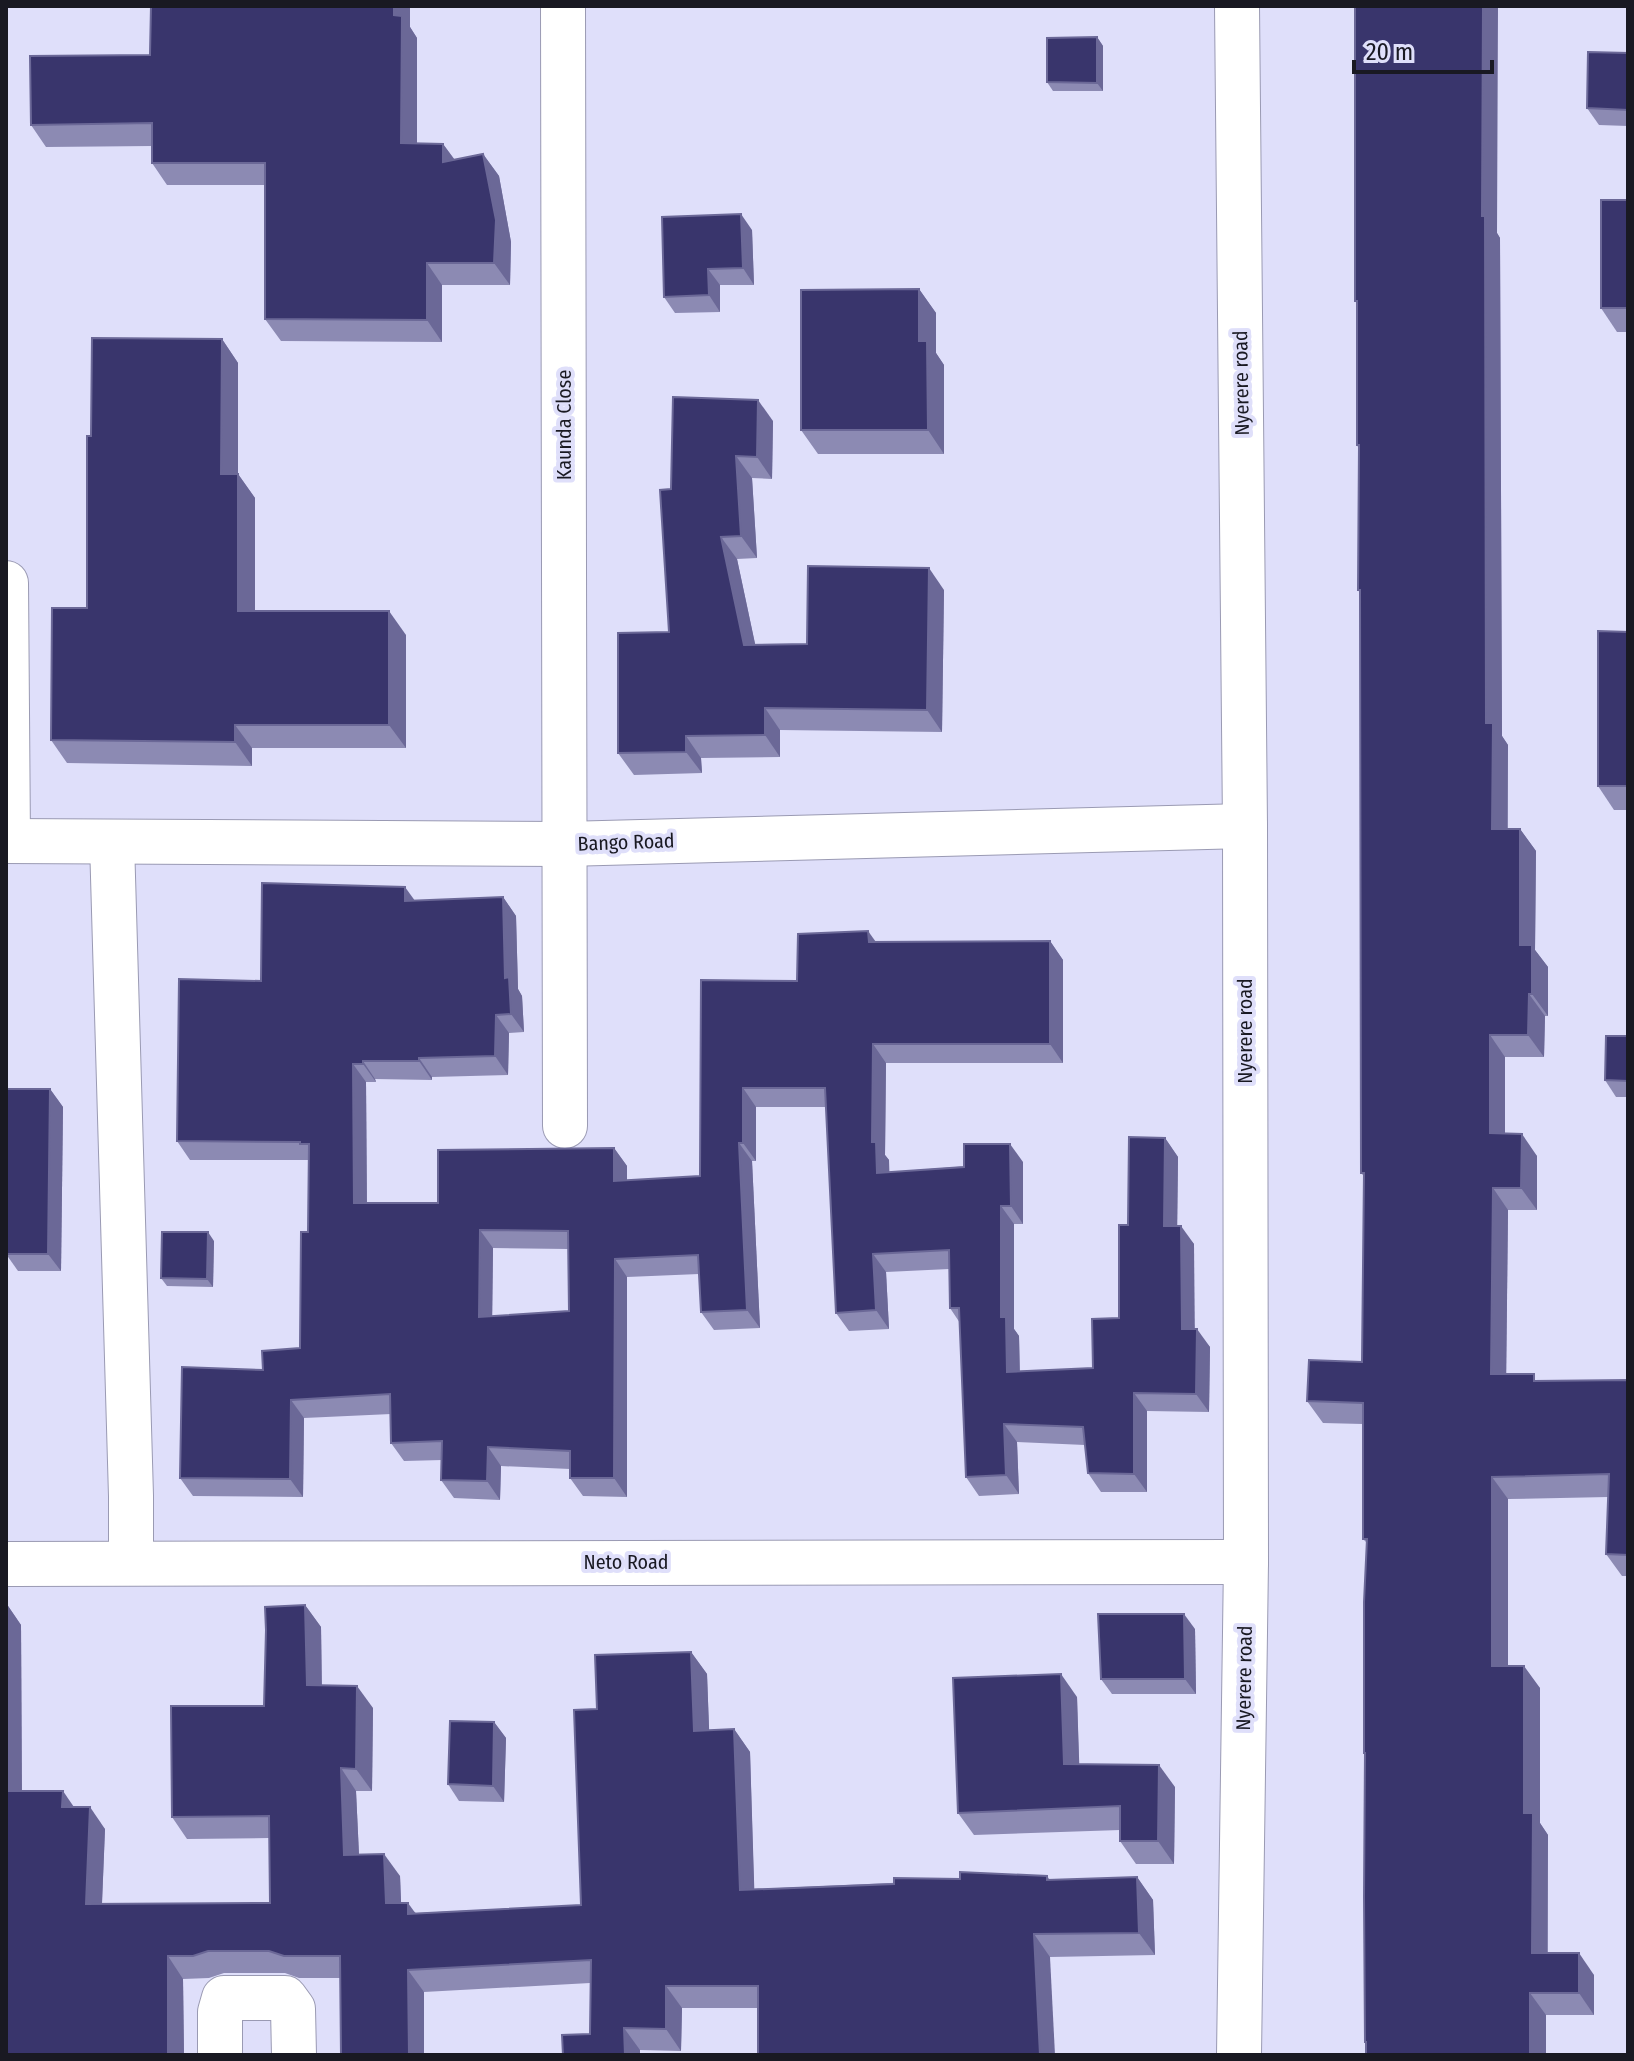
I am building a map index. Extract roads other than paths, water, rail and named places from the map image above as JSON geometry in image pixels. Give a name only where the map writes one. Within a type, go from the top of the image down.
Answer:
[{"type":"street","name":"Kaunda Close","points":[[563,6],[565,1126]]},
{"type":"street","name":"Nyerere road","points":[[1237,6],[1245,826],[1246,1562],[1239,2055]]},
{"type":"street","points":[[6,583],[7,841]]},
{"type":"street","name":"Bango Road","points":[[7,841],[565,844],[1245,826]]},
{"type":"street","points":[[112,842],[131,1563]]},
{"type":"street","name":"Neto Road","points":[[6,1564],[1246,1562]]},
{"type":"street","points":[[220,2055],[220,2012],[224,1998],[268,1997],[285,1998],[293,2009],[294,2055]]}]
